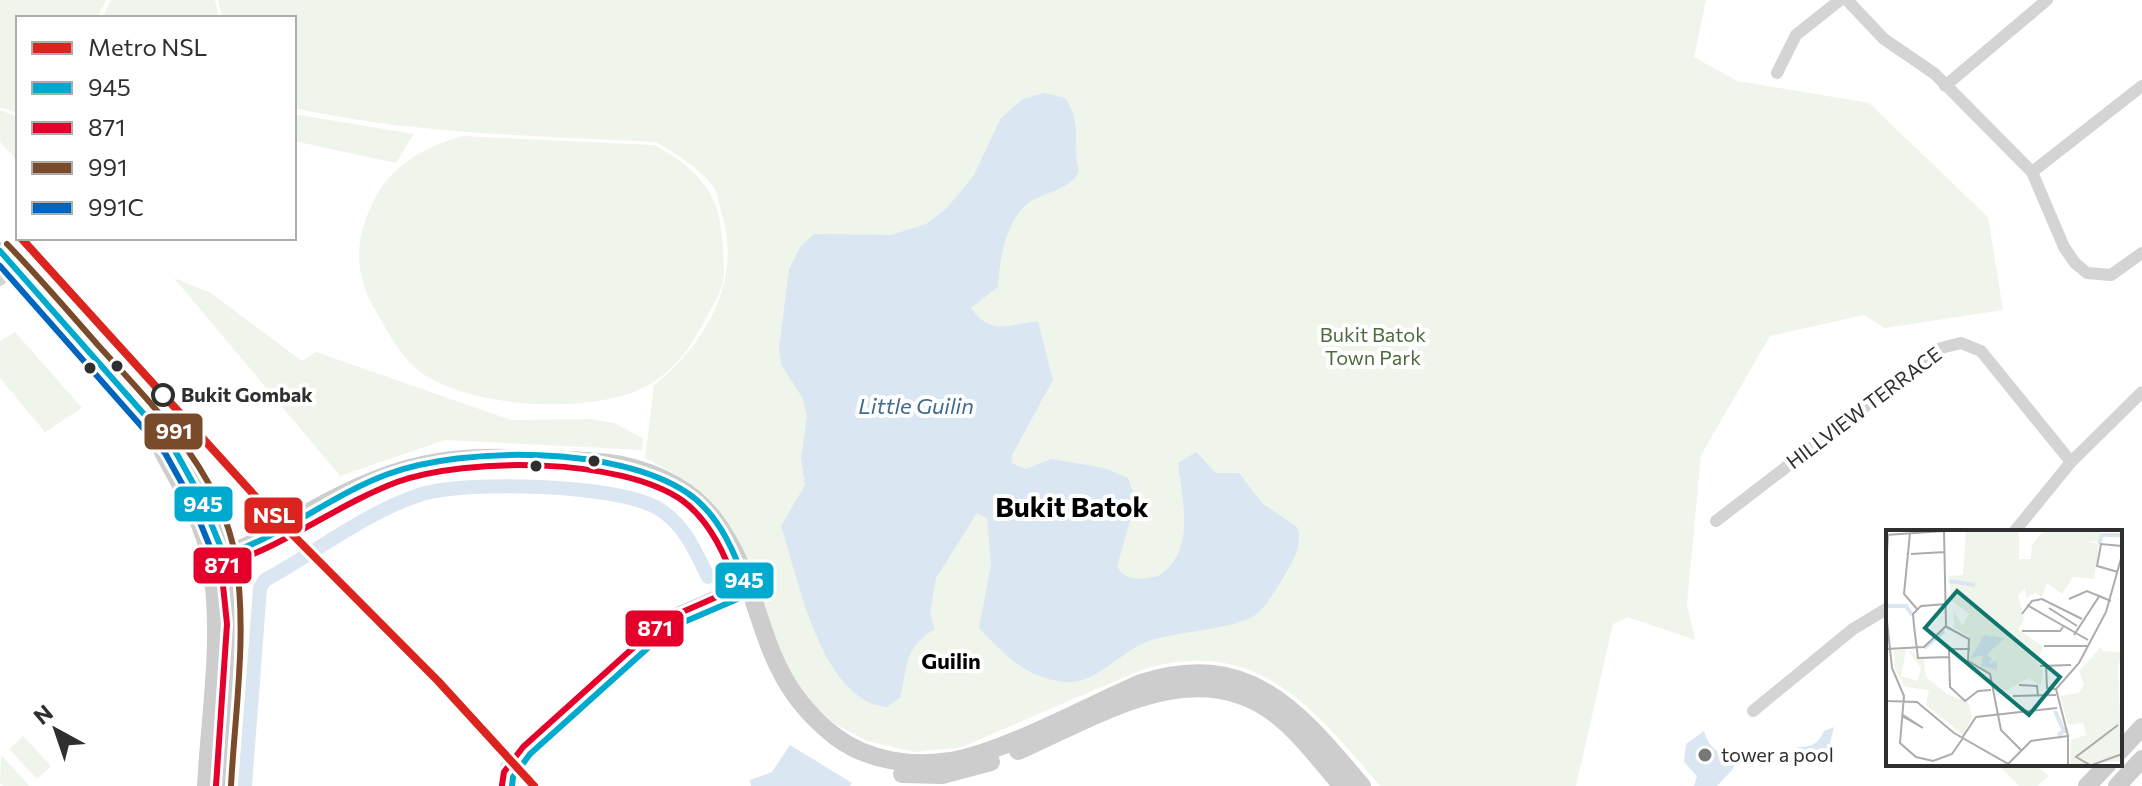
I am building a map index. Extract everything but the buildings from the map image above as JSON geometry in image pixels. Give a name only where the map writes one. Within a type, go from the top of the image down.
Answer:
[{"type":"street","points":[[1777,73],[1796,35],[1840,0]]},
{"type":"street","points":[[1847,0],[1876,33],[1920,61],[2032,172],[2064,247],[2087,273],[2111,275],[2142,253]]},
{"type":"street","points":[[1945,86],[2047,0]]},
{"type":"street","points":[[2032,172],[2142,86]]},
{"type":"street","points":[[0,251],[5,272],[173,447],[217,530],[217,624],[206,786]]},
{"type":"street","name":"HILLVIEW TERRACE","points":[[1716,521],[1941,348],[1954,343],[1981,351],[2071,462]]},
{"type":"street","points":[[2016,530],[2071,462],[2142,392]]},
{"type":"street","points":[[218,562],[360,486],[431,461],[474,456],[586,461],[639,470],[686,492],[713,518],[728,540],[768,673],[787,706],[831,747],[870,767],[913,775],[966,771],[1147,695],[1169,689],[1202,687],[1246,698],[1275,714],[1342,786]]},
{"type":"street","points":[[218,562],[228,638],[221,786]]},
{"type":"street","points":[[503,786],[506,767],[523,748],[646,637],[675,614],[743,591]]},
{"type":"street","points":[[512,786],[513,777],[530,754],[670,628],[743,591]]},
{"type":"street","points":[[743,591],[776,667],[797,701],[818,723],[846,744],[871,755],[908,763],[962,759],[1141,683],[1166,676],[1205,673],[1244,681],[1279,698],[1308,723],[1362,786]]},
{"type":"street","points":[[1753,711],[1853,629],[1886,609]]},
{"type":"street","points":[[2122,749],[2142,727]]},
{"type":"street","points":[[2117,786],[2142,759]]},
{"type":"street","points":[[2087,786],[2106,766]]},
{"type":"green space","points":[[0,0],[106,0],[98,16],[16,16],[16,112],[0,107]]},
{"type":"green space","points":[[111,0],[215,0],[219,16],[103,16]]},
{"type":"green space","name":"Bukit Batok Town Park","points":[[218,0],[1706,0],[1694,57],[1737,81],[1869,103],[1988,217],[2003,310],[1885,328],[1864,315],[1770,336],[1701,455],[1687,605],[1695,640],[1628,617],[1613,624],[1576,786],[1380,786],[1331,730],[1279,685],[1250,670],[1218,662],[1182,661],[1141,670],[962,747],[914,752],[867,741],[835,724],[808,700],[788,670],[736,539],[722,516],[684,479],[645,458],[654,385],[703,332],[722,290],[727,267],[727,243],[717,195],[709,181],[688,162],[656,142],[429,129],[296,108],[296,16],[222,16]]},
{"type":"green space","points":[[0,110],[16,116],[16,159],[0,142]]},
{"type":"green space","points":[[296,114],[414,134],[396,163],[296,141]]},
{"type":"green space","points":[[462,136],[655,145],[703,183],[718,212],[723,250],[722,287],[698,333],[668,371],[629,394],[570,404],[537,404],[473,395],[446,386],[423,374],[409,362],[393,340],[363,284],[359,261],[361,237],[379,191],[400,167],[427,149]]},
{"type":"green space","points":[[174,278],[211,293],[302,361],[316,352],[511,420],[591,419],[614,423],[643,438],[642,450],[445,440],[340,476]]},
{"type":"green space","points":[[15,332],[82,408],[45,432],[0,378],[0,341]]},
{"type":"green space","points":[[23,736],[51,766],[37,779],[9,749]]},
{"type":"green space","points":[[1,755],[28,786],[3,786],[0,783]]},
{"type":"green space","points":[[1999,766],[2038,766],[2048,776],[2038,786],[2019,786]]},
{"type":"water","name":"Little Guilin","points":[[1044,93],[1065,98],[1070,107],[1074,117],[1079,171],[1070,183],[1033,200],[1020,211],[1005,242],[998,287],[971,308],[978,317],[993,325],[1009,326],[1038,321],[1053,380],[1012,455],[1012,463],[1026,469],[1051,459],[1104,468],[1128,478],[1136,501],[1117,566],[1129,577],[1158,576],[1170,566],[1178,553],[1183,540],[1184,510],[1178,463],[1196,452],[1216,473],[1239,473],[1262,503],[1297,527],[1297,551],[1270,599],[1249,619],[1146,642],[1087,679],[1065,682],[1039,676],[1017,664],[979,628],[991,564],[987,519],[977,513],[936,578],[930,613],[935,629],[912,651],[900,698],[887,707],[864,700],[845,684],[829,661],[805,605],[781,526],[805,485],[801,458],[807,417],[803,399],[781,364],[779,348],[789,270],[800,247],[814,234],[891,235],[926,224],[947,208],[974,175],[1001,118],[1023,99]]},
{"type":"water","points":[[1834,727],[1829,747],[1820,759],[1794,752],[1798,747],[1814,744],[1824,731]]},
{"type":"water","name":"tower a pool","points":[[1704,731],[1714,748],[1732,756],[1731,761],[1737,760],[1717,786],[1694,786],[1697,776],[1684,762],[1686,744]]},
{"type":"water","points":[[790,745],[852,783],[850,786],[751,786],[750,780],[772,772]]},
{"type":"waterway","points":[[245,786],[260,588],[265,580],[379,512],[419,495],[470,487],[541,487],[611,494],[639,501],[668,515],[688,539],[708,577]]},
{"type":"metro line","name":"NSL","points":[[23,240],[265,507],[438,681],[534,786]]},
{"type":"transit line","name":"991","points":[[7,244],[181,440],[215,495],[227,524],[239,583],[241,641],[231,786]]},
{"type":"transit line","name":"945","points":[[0,251],[173,447],[199,494],[224,555],[246,547],[388,474],[457,459],[498,455],[581,459],[621,466],[656,477],[698,501],[726,537],[749,594],[670,628],[530,754],[513,777],[512,786]]},
{"type":"transit line","name":"991C","points":[[0,266],[165,453],[190,498],[215,559]]},
{"type":"transit line","name":"871","points":[[216,786],[227,624],[221,566],[266,548],[397,482],[462,468],[502,465],[584,469],[622,476],[656,487],[683,501],[709,530],[737,588],[664,620],[523,747],[504,772],[502,785]]},
{"type":"place","name":"Bukit Gombak","points":[[163,395]]},
{"type":"place","name":"tower a pool","points":[[1705,755]]},
{"type":"district","name":"Bukit Batok","points":[[1072,507]]},
{"type":"district","name":"Guilin","points":[[951,661]]}]
